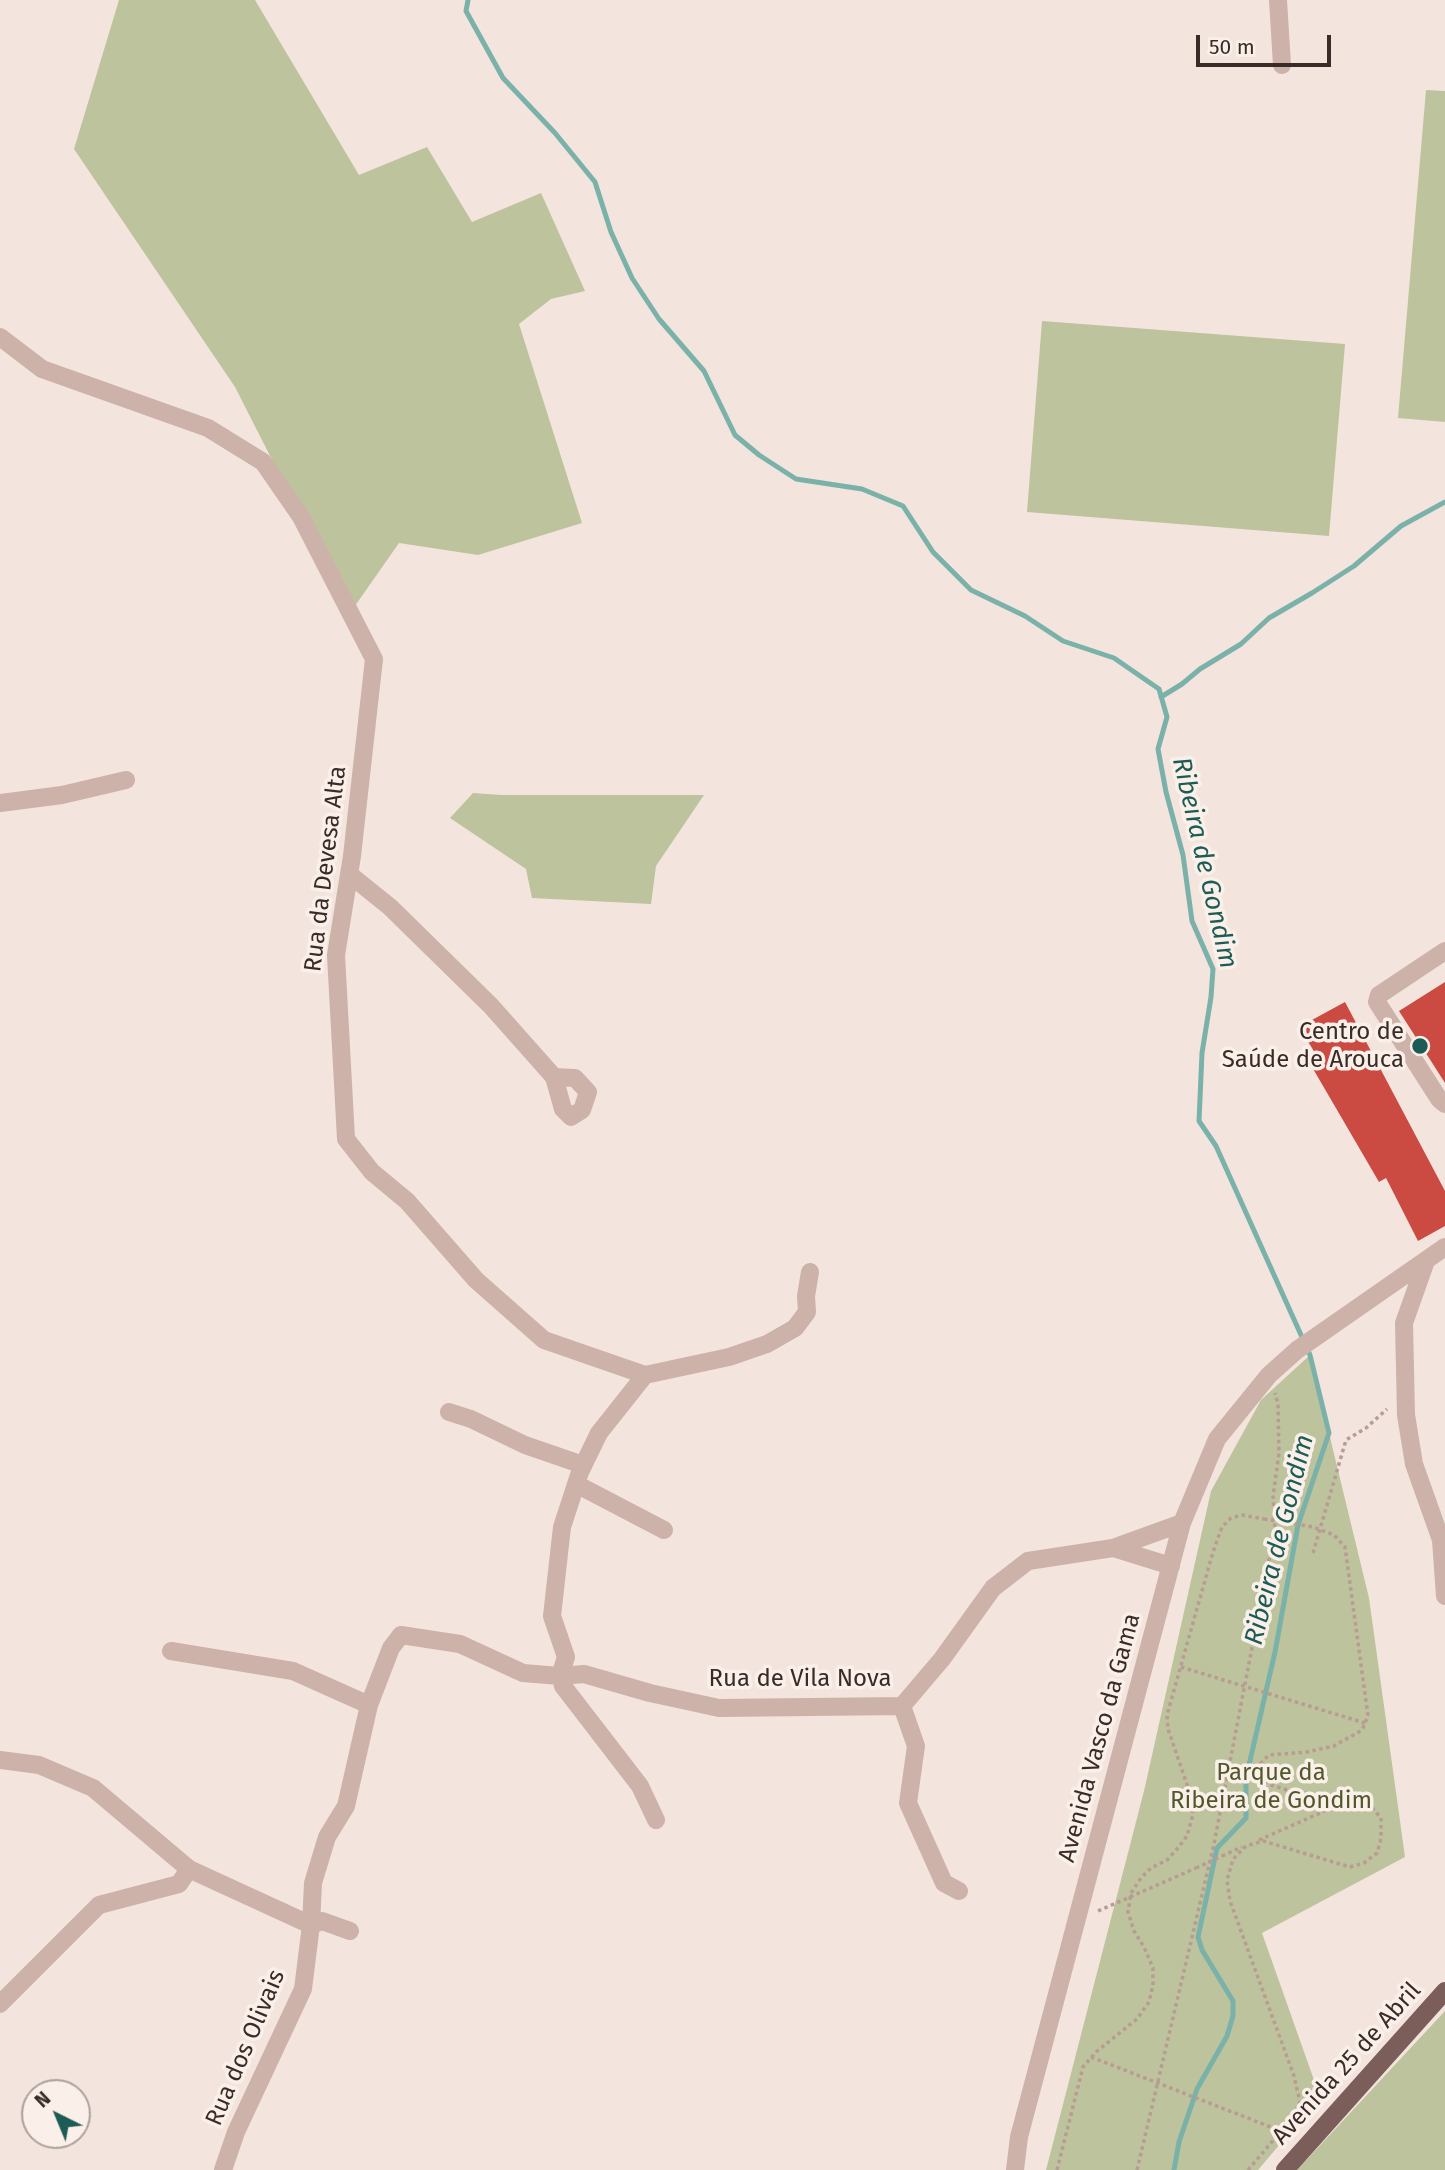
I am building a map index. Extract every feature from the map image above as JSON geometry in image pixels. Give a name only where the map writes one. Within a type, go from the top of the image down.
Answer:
[{"type":"main road","name":"Avenida 25 de Abril","points":[[1285,2170],[1445,1991]]},
{"type":"street","points":[[1278,0],[1282,65]]},
{"type":"street","name":"Rua da Devesa Alta","points":[[0,337],[42,369],[208,428],[263,462],[301,517],[373,659],[365,753],[336,955],[346,1139],[372,1172],[407,1201],[476,1280],[544,1340],[645,1375]]},
{"type":"street","points":[[0,803],[62,795],[126,780]]},
{"type":"street","points":[[349,874],[390,906],[452,967],[554,1077]]},
{"type":"street","points":[[1445,951],[1379,995],[1377,1002],[1439,1099],[1445,1104]]},
{"type":"street","points":[[1445,1247],[1426,1261],[1404,1323],[1406,1415],[1414,1464],[1441,1540],[1445,1597]]},
{"type":"street","name":"Avenida Vasco da Gama","points":[[1015,2170],[1018,2137],[1182,1523],[1217,1439],[1269,1375],[1297,1350],[1426,1261]]},
{"type":"street","points":[[656,1820],[640,1786],[563,1686],[560,1676],[566,1657],[552,1616],[562,1527],[583,1465],[599,1433],[645,1375],[729,1357],[767,1344],[795,1328],[807,1312],[806,1297],[810,1272]]},
{"type":"street","points":[[449,1412],[471,1419],[560,1459],[583,1465]]},
{"type":"street","points":[[576,1484],[664,1530]]},
{"type":"street","name":"Rua de Vila Nova","points":[[312,1925],[313,1883],[327,1837],[346,1805],[369,1705],[391,1648],[401,1635],[460,1644],[523,1673],[560,1676],[584,1674],[650,1693],[719,1708],[902,1706],[942,1659],[993,1588],[1028,1561],[1113,1548],[1182,1523]]},
{"type":"street","name":"Rua de Vila Nova","points":[[1113,1548],[1171,1566]]},
{"type":"street","points":[[171,1651],[293,1671],[369,1705]]},
{"type":"street","points":[[902,1706],[916,1746],[908,1803],[944,1883],[959,1891]]},
{"type":"street","points":[[0,1760],[39,1765],[93,1788],[189,1869],[312,1925],[322,1921],[350,1931]]},
{"type":"street","points":[[0,2004],[99,1905],[179,1884],[189,1869]]},
{"type":"street","name":"Rua dos Olivais","points":[[223,2170],[236,2133],[303,1989],[312,1925]]},
{"type":"path","points":[[1137,2170],[1213,1844],[1275,1529],[1273,1497],[1279,1453],[1278,1405],[1269,1375]]},
{"type":"path","points":[[1313,1553],[1346,1440],[1366,1429],[1406,1392]]},
{"type":"path","points":[[1057,2170],[1083,2067],[1091,2057],[1137,2019],[1149,2002],[1153,1968],[1134,1931],[1128,1912],[1130,1897],[1141,1878],[1167,1860],[1187,1836],[1194,1805],[1168,1729],[1167,1715],[1222,1527],[1231,1518],[1242,1515],[1320,1530],[1334,1535],[1345,1547],[1368,1716],[1362,1730],[1334,1746],[1307,1752],[1269,1755],[1261,1763],[1262,1777],[1271,1785],[1287,1790],[1369,1804],[1381,1818],[1381,1839],[1377,1853],[1364,1863],[1350,1867],[1263,1841],[1246,1846],[1233,1859],[1227,1880],[1230,1901],[1294,2076],[1300,2102],[1293,2117],[1248,2170]]},
{"type":"path","points":[[1181,1667],[1365,1723]]},
{"type":"path","points":[[1077,1921],[1356,1797]]},
{"type":"path","points":[[1091,2057],[1281,2131]]},
{"type":"green space","points":[[119,0],[255,0],[359,175],[427,147],[472,222],[541,193],[585,291],[551,299],[519,324],[582,523],[478,555],[399,543],[350,613],[235,387],[74,149]]},
{"type":"green space","points":[[1426,90],[1445,91],[1445,422],[1398,418]]},
{"type":"green space","points":[[1042,321],[1345,344],[1329,536],[1027,512]]},
{"type":"green space","points":[[473,793],[704,795],[656,866],[651,904],[532,898],[526,869],[450,818]]},
{"type":"green space","name":"Parque da Ribeira de Gondim","points":[[1310,1355],[1369,1598],[1405,1857],[1262,1933],[1320,2097],[1258,2170],[1046,2170],[1144,1791],[1211,1491],[1261,1400]]},
{"type":"green space","points":[[1445,2011],[1445,2170],[1297,2170]]},
{"type":"building","name":"Centro de Saúde de Arouca","points":[[1445,982],[1445,1083],[1399,1011]]},
{"type":"building","points":[[1345,1002],[1445,1191],[1445,1226],[1418,1241],[1386,1178],[1379,1182],[1312,1067],[1320,1061],[1299,1027]]},
{"type":"waterway","name":"Ribeira de Gondim","points":[[468,0],[466,11],[503,78],[555,133],[595,182],[611,232],[632,278],[659,319],[704,371],[735,435],[759,455],[796,479],[862,489],[903,506],[933,552],[971,590],[1025,616],[1063,641],[1114,658],[1159,689],[1167,717],[1158,749],[1166,792],[1183,855],[1192,921],[1213,969],[1202,1053],[1199,1121],[1216,1146],[1310,1355],[1329,1433],[1298,1525],[1275,1652],[1246,1778],[1246,1818],[1217,1848],[1198,1937],[1202,1950],[1233,2001],[1233,2016],[1227,2036],[1197,2089],[1179,2142],[1174,2170]]},
{"type":"waterway","points":[[1161,697],[1241,644],[1269,618],[1354,566],[1401,526],[1445,502]]},
{"type":"place","name":"Centro de Saúde de Arouca","points":[[1420,1046]]}]
